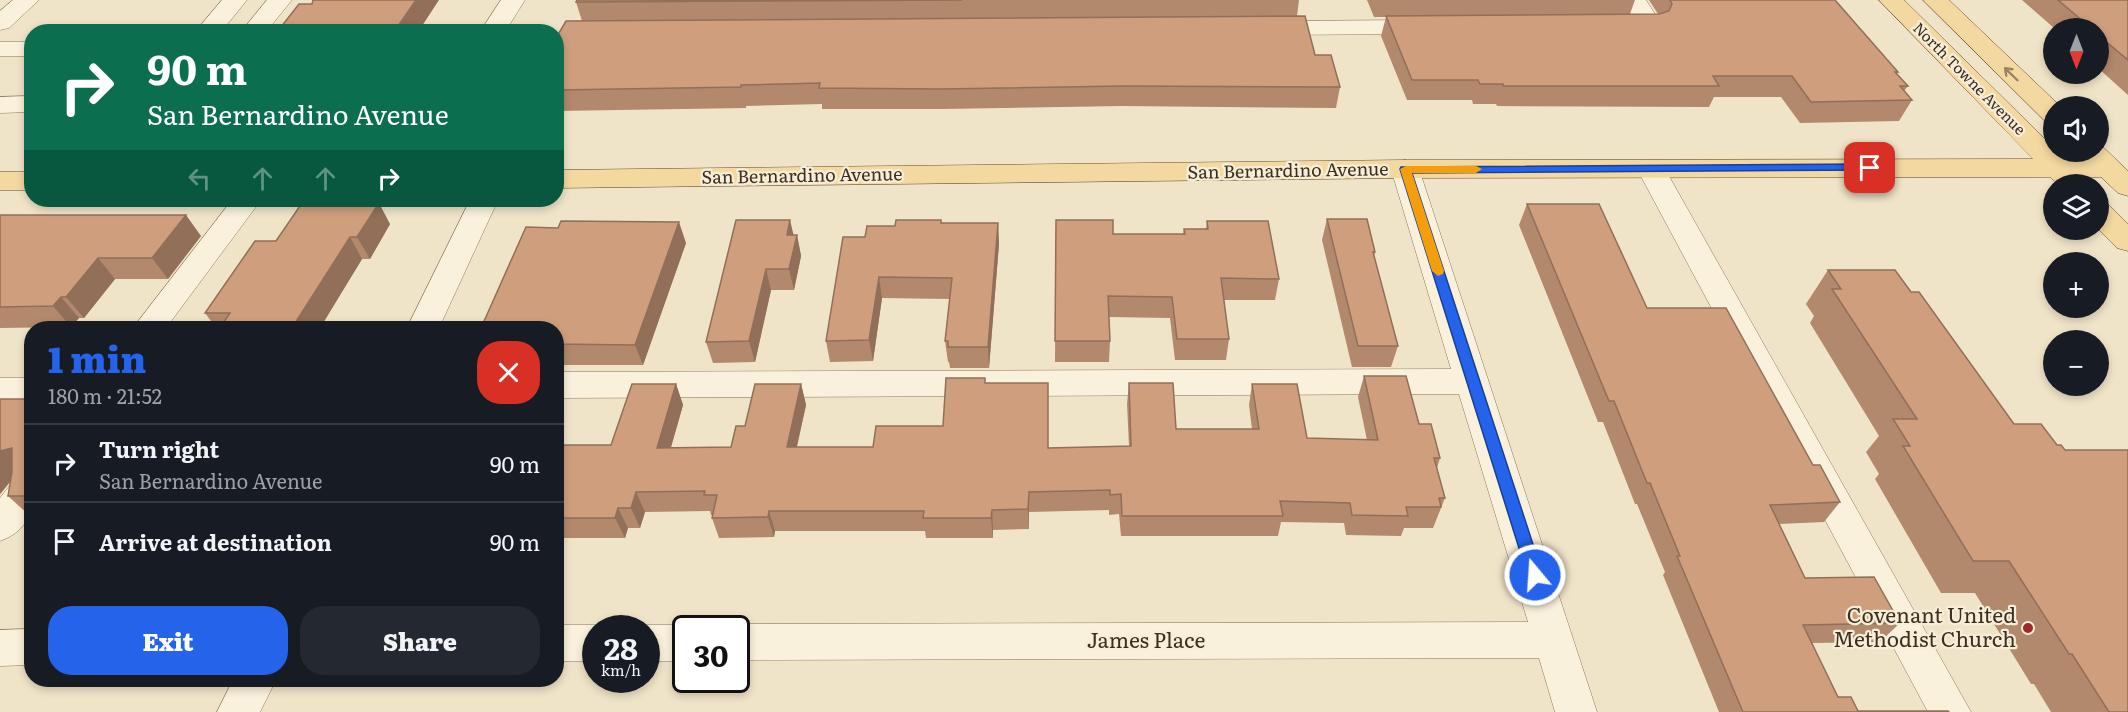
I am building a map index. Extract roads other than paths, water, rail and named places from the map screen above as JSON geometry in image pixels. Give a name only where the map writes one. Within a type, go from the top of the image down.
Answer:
[{"type":"main road","name":"North Towne Avenue","points":[[1891,0],[2063,174]]},
{"type":"main road","name":"North Towne Avenue","points":[[1935,0],[2043,104]]},
{"type":"main road","name":"San Bernardino Avenue","points":[[564,179],[1406,169],[1651,169],[2043,176]]},
{"type":"main road","name":"San Bernardino Avenue","points":[[2079,174],[2114,169]]},
{"type":"main road","points":[[0,181],[24,181]]},
{"type":"main road","points":[[2109,222],[2128,241]]},
{"type":"street","points":[[0,23],[27,0]]},
{"type":"street","points":[[214,24],[235,0]]},
{"type":"street","points":[[260,24],[280,0]]},
{"type":"street","points":[[497,24],[513,0]]},
{"type":"street","points":[[1591,26],[1650,25],[1634,0]]},
{"type":"street","points":[[1246,28],[1448,26]]},
{"type":"street","points":[[0,49],[24,49]]},
{"type":"street","points":[[0,105],[24,104]]},
{"type":"street","points":[[1406,169],[1556,640],[1576,712]]},
{"type":"street","points":[[1651,169],[1950,712]]},
{"type":"street","points":[[154,321],[242,207]]},
{"type":"street","points":[[426,321],[481,207]]},
{"type":"street","points":[[564,385],[1473,381]]},
{"type":"street","points":[[0,391],[24,391]]},
{"type":"street","points":[[0,525],[24,494]]},
{"type":"street","name":"James Place","points":[[750,642],[1556,640]]},
{"type":"street","points":[[564,643],[582,643]]},
{"type":"street","points":[[0,648],[24,647]]},
{"type":"street","points":[[238,712],[251,687]]},
{"type":"place","name":"Covenant United Methodist Church","points":[[2028,628]]}]
